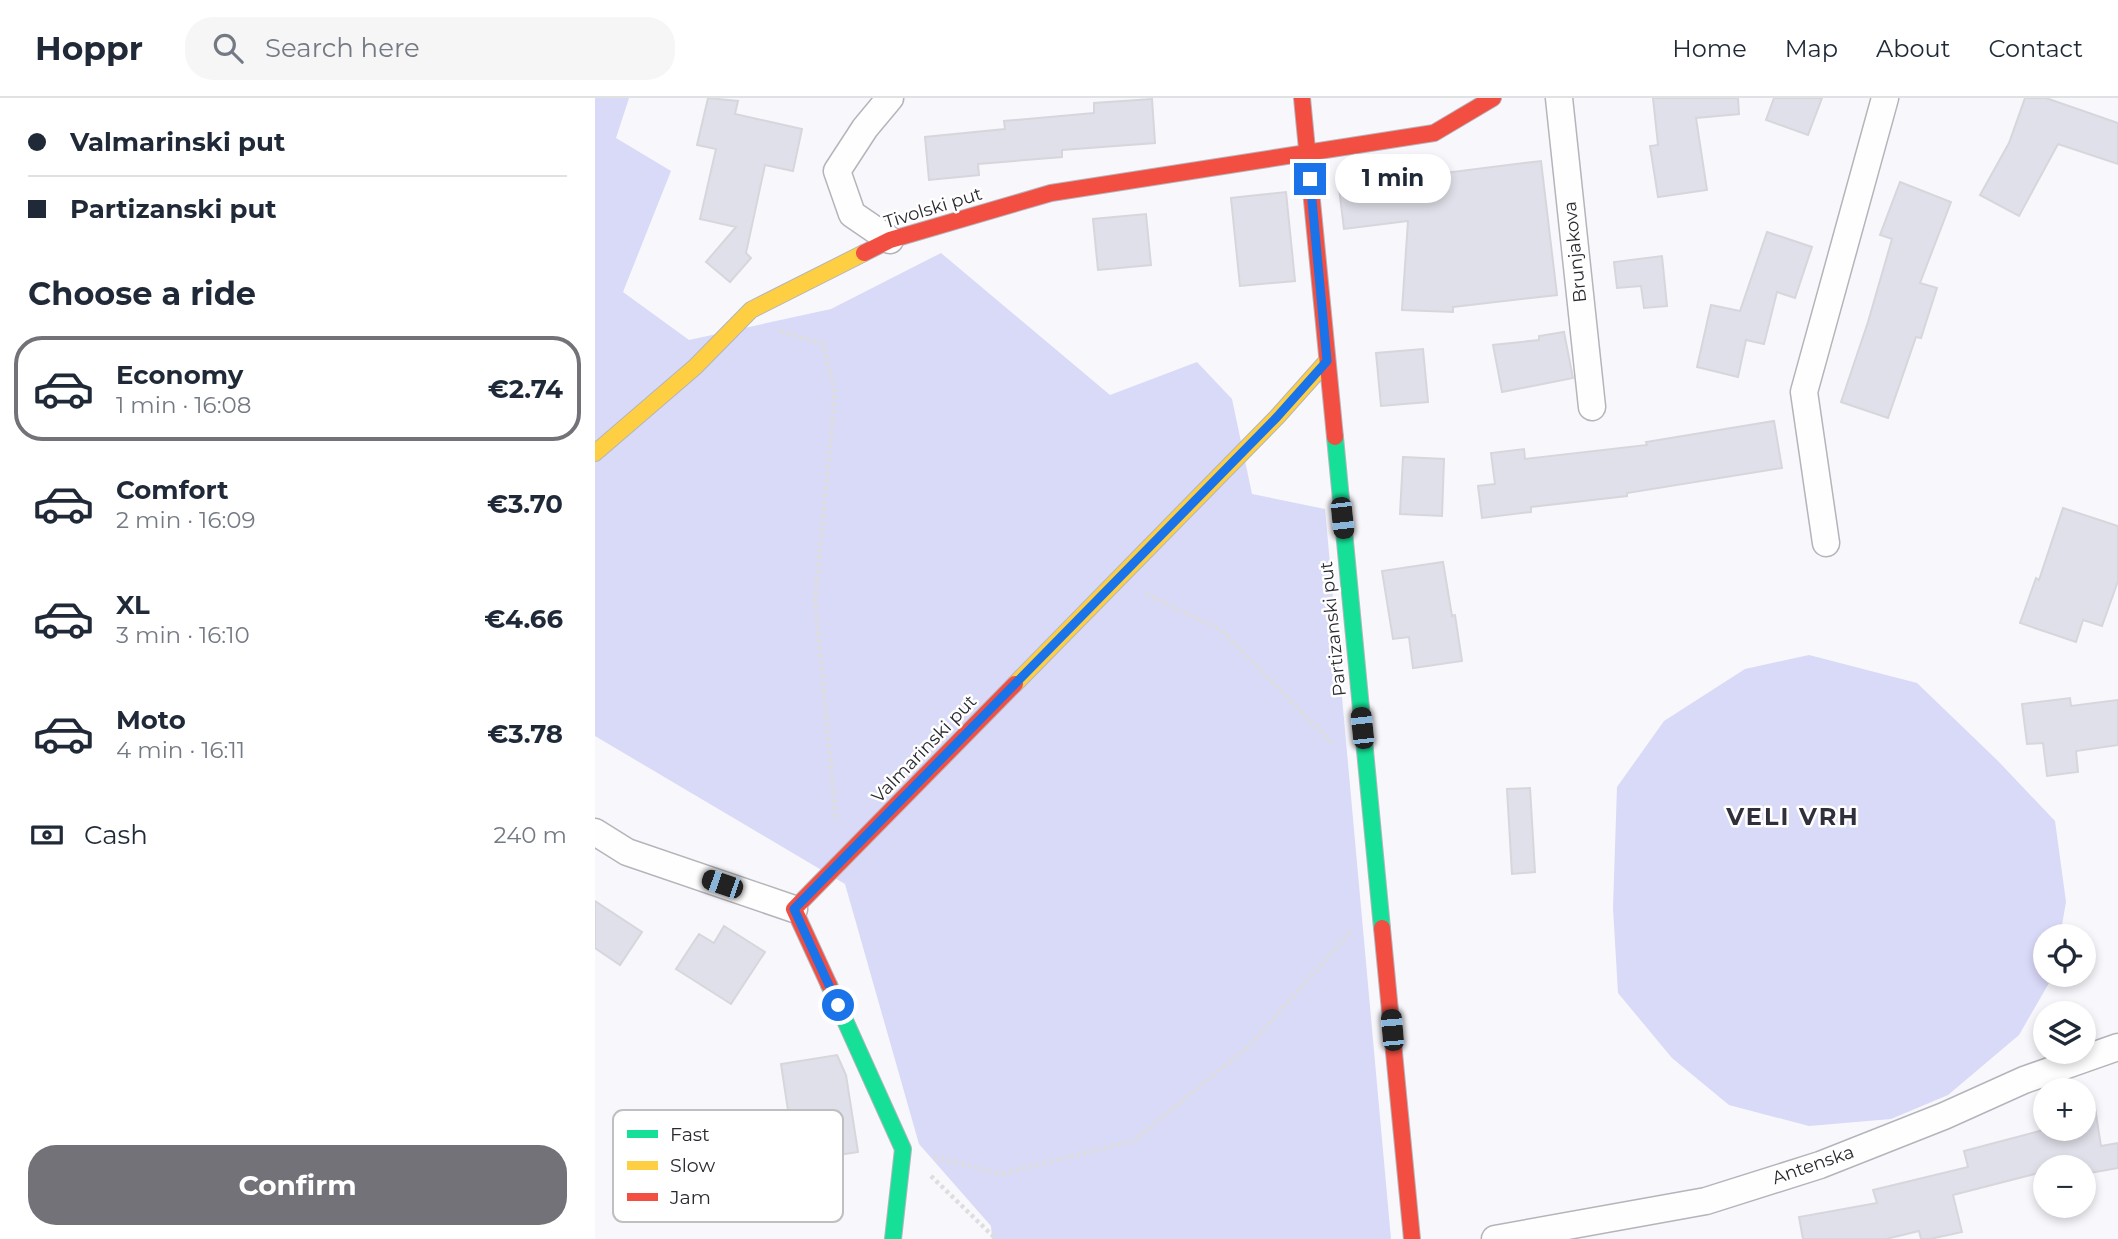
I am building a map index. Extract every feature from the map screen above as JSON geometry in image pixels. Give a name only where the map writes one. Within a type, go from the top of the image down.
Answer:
[{"type":"street","points":[[890,98],[865,128],[837,172],[852,214],[890,240]]},
{"type":"street","name":"Partizanski put","points":[[1302,98],[1412,1239]]},
{"type":"street","points":[[1307,153],[1434,133],[1493,98]]},
{"type":"street","name":"Brunjakova","points":[[1559,98],[1592,407]]},
{"type":"street","points":[[1826,543],[1804,392],[1885,98]]},
{"type":"street","name":"Tivolski put","points":[[595,453],[695,367],[751,310],[890,240],[1051,193],[1307,153]]},
{"type":"street","name":"Valmarinski put","points":[[794,909],[1277,417],[1327,361]]},
{"type":"street","points":[[595,832],[627,852],[794,909],[903,1149],[893,1239]]},
{"type":"street","name":"Antenska","points":[[1495,1239],[1706,1201],[1820,1165],[1944,1116],[2024,1080],[2118,1047]]},
{"type":"path","points":[[742,319],[823,344],[835,394],[815,600],[840,861]]},
{"type":"path","points":[[1117,580],[1221,630],[1338,750]]},
{"type":"path","points":[[903,1149],[1002,1174],[1133,1141],[1250,1045],[1379,899]]},
{"type":"path","points":[[903,1149],[996,1239]]},
{"type":"shaded area","points":[[595,98],[629,98],[616,138],[671,171],[623,292],[689,340],[831,309],[941,253],[1110,395],[1197,362],[1232,399],[1252,494],[1325,509],[1391,1239],[992,1239],[991,1226],[919,1144],[845,884],[595,736]]},
{"type":"shaded area","points":[[1809,655],[1917,683],[1998,761],[2055,821],[2066,902],[2062,924],[2033,924],[2033,987],[2047,987],[2039,1001],[2033,1001],[2033,1011],[2019,1035],[1948,1095],[1891,1119],[1809,1126],[1729,1105],[1672,1058],[1618,993],[1613,908],[1617,787],[1664,721],[1745,669]]},
{"type":"building","points":[[708,98],[738,101],[735,114],[802,129],[793,171],[765,165],[746,253],[751,258],[730,282],[706,262],[736,227],[700,219],[716,149],[697,145]]},
{"type":"building","points":[[1653,98],[1738,98],[1739,114],[1696,118],[1707,190],[1658,197],[1650,146],[1658,145]]},
{"type":"building","points":[[1774,98],[1822,98],[1808,135],[1766,120]]},
{"type":"building","points":[[2025,98],[2046,98],[2118,123],[2118,164],[2058,144],[2019,216],[1980,195],[2009,143]]},
{"type":"building","points":[[1152,99],[1155,143],[1062,150],[1062,157],[978,164],[979,175],[929,180],[925,137],[1005,129],[1004,121],[1094,113],[1094,103]]},
{"type":"building","points":[[1541,161],[1557,295],[1453,307],[1453,312],[1402,310],[1408,221],[1344,229],[1338,180],[1368,176],[1371,200],[1423,194],[1420,176]]},
{"type":"building","points":[[1900,182],[1951,202],[1920,283],[1937,288],[1921,338],[1916,337],[1888,418],[1841,402],[1892,239],[1880,235]]},
{"type":"building","points":[[1286,192],[1295,281],[1240,286],[1231,198]]},
{"type":"building","points":[[1146,214],[1151,265],[1098,270],[1093,219]]},
{"type":"building","points":[[1767,232],[1812,247],[1795,298],[1777,292],[1764,344],[1746,340],[1738,377],[1697,367],[1711,305],[1740,311]]},
{"type":"building","points":[[1662,256],[1667,306],[1644,308],[1641,286],[1617,288],[1614,262]]},
{"type":"building","points":[[1564,332],[1573,378],[1502,392],[1493,345],[1539,340],[1539,336]]},
{"type":"building","points":[[1423,349],[1428,402],[1381,406],[1376,353]]},
{"type":"building","points":[[1774,421],[1782,468],[1627,493],[1627,496],[1531,507],[1531,512],[1482,518],[1478,486],[1495,484],[1491,453],[1524,449],[1525,459],[1647,445],[1646,442]]},
{"type":"building","points":[[1403,457],[1444,459],[1442,516],[1400,514]]},
{"type":"building","points":[[2063,508],[2118,526],[2118,581],[2102,626],[2083,620],[2076,642],[2020,623],[2036,578],[2039,580]]},
{"type":"building","points":[[1443,562],[1462,661],[1413,668],[1409,637],[1393,639],[1382,571]]},
{"type":"building","points":[[2070,698],[2071,706],[2118,700],[2118,745],[2076,751],[2078,772],[2047,776],[2043,743],[2027,744],[2022,704]]},
{"type":"building","points":[[1530,788],[1535,872],[1512,874],[1507,789]]},
{"type":"building","points":[[595,901],[642,932],[620,965],[595,948]]},
{"type":"building","points":[[724,926],[765,952],[731,1004],[676,969],[699,934],[714,943]]},
{"type":"building","points":[[837,1055],[846,1075],[858,1152],[843,1154],[843,1110],[788,1110],[781,1064]]},
{"type":"building","points":[[2096,1114],[2101,1146],[2118,1143],[2118,1168],[2096,1172],[2096,1155],[2033,1155],[2033,1174],[1953,1195],[1962,1232],[1930,1239],[1921,1239],[1919,1231],[1886,1239],[1803,1239],[1799,1217],[1877,1203],[1873,1190],[1968,1167],[1964,1151],[2033,1133],[2033,1141],[2096,1141]]},
{"type":"traffic: fast","points":[[1335,437],[1382,928]]},
{"type":"traffic: fast","points":[[829,985],[903,1149],[893,1239]]},
{"type":"traffic: slow","points":[[595,453],[695,367],[751,310],[864,253]]},
{"type":"traffic: slow","points":[[1015,684],[1277,417],[1327,361]]},
{"type":"traffic: jam","points":[[1302,98],[1335,437]]},
{"type":"traffic: jam","points":[[864,253],[890,240],[1051,193],[1434,133],[1493,98]]},
{"type":"traffic: jam","points":[[829,985],[794,909],[1015,684]]},
{"type":"traffic: jam","points":[[1382,928],[1412,1239]]},
{"type":"district","name":"VELI VRH","points":[[1793,816]]},
{"type":"route","points":[[838,1005],[794,909],[1277,417],[1327,361],[1310,179]]}]
